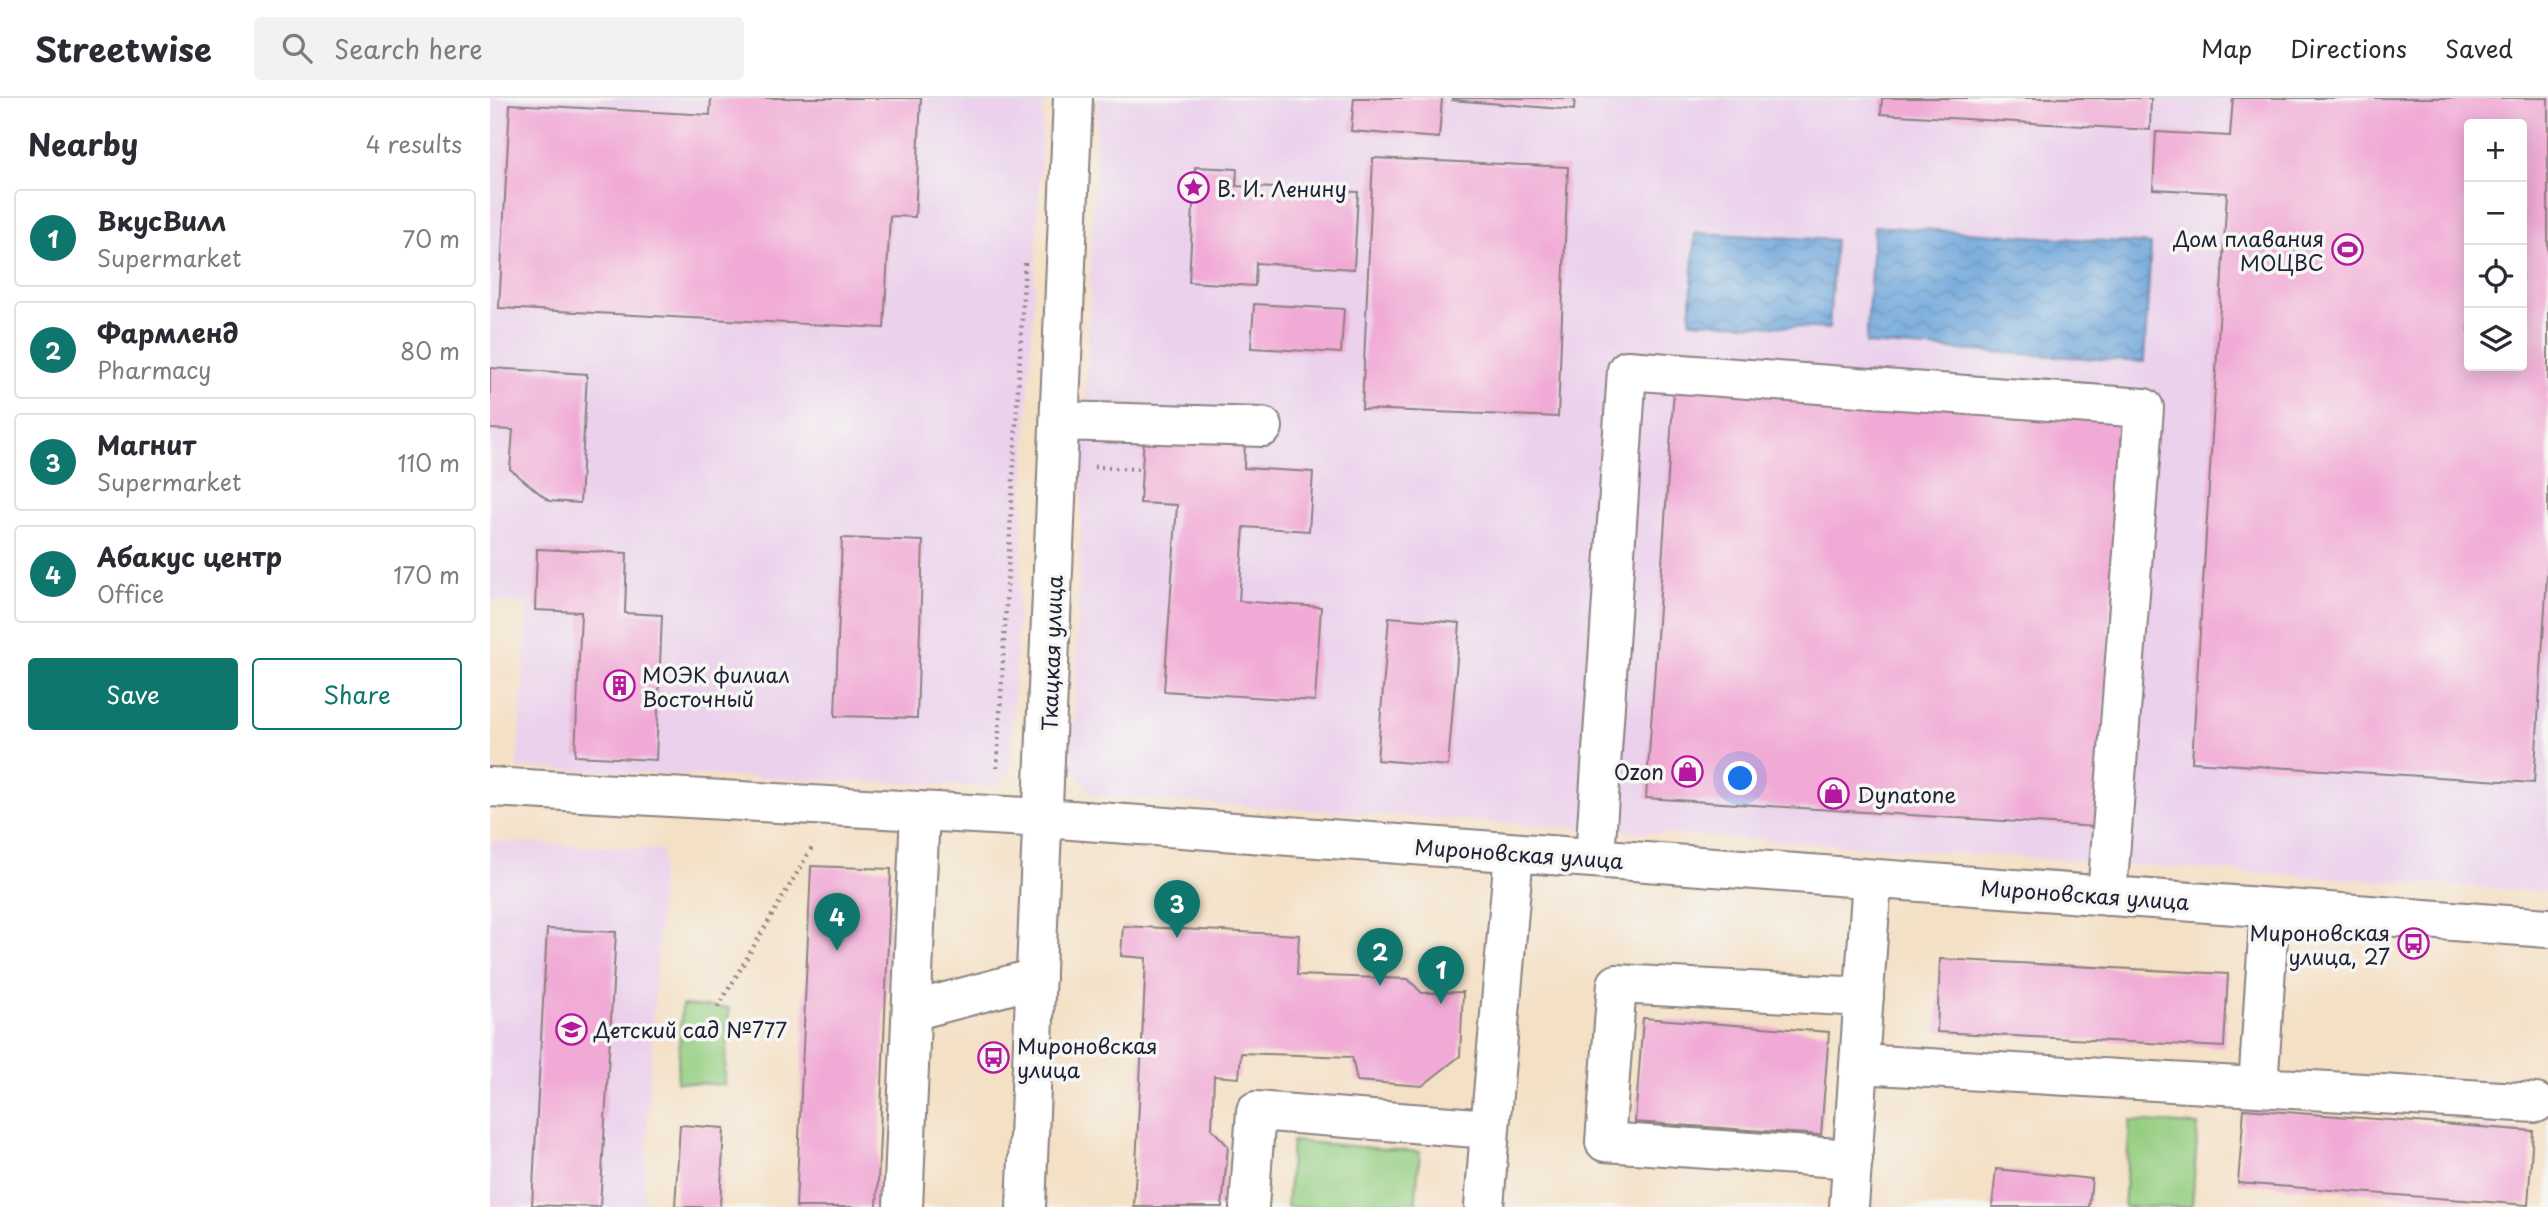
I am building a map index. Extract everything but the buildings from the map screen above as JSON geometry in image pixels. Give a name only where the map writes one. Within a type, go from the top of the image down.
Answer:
[{"type":"street","name":"Ткацкая улица","points":[[1026,1207],[1073,98]]},
{"type":"street","points":[[1595,858],[1627,370],[2144,408],[2108,896]]},
{"type":"street","points":[[1060,421],[1263,427]]},
{"type":"street","name":"Мироновская улица","points":[[490,787],[1044,818],[2548,929]]},
{"type":"street","points":[[903,1207],[920,811]]},
{"type":"street","points":[[1484,1207],[1514,853]]},
{"type":"street","points":[[1849,1207],[1872,879]]},
{"type":"street","points":[[2258,1087],[2270,908]]},
{"type":"street","points":[[912,1011],[1036,978]]},
{"type":"street","points":[[1853,1159],[1605,1142],[1617,984],[1864,997]]},
{"type":"street","points":[[1859,1064],[2536,1103]]},
{"type":"street","points":[[1249,1207],[1256,1111],[1490,1129]]},
{"type":"path","points":[[997,768],[1026,252]]},
{"type":"path","points":[[1094,467],[1142,469]]},
{"type":"path","points":[[718,1007],[814,845]]},
{"type":"shaded area","points":[[490,98],[1044,98],[1010,769],[995,787],[517,768],[528,604],[490,601]]},
{"type":"shaded area","points":[[1097,98],[2548,98],[2548,892],[1094,796],[1072,769]]},
{"type":"shaded area","name":"Детский сад №777","points":[[490,841],[663,850],[643,1207],[490,1207]]},
{"type":"green space","points":[[682,1005],[729,1008],[724,1085],[677,1082]]},
{"type":"green space","points":[[2130,1121],[2198,1125],[2192,1207],[2124,1207]]},
{"type":"green space","points":[[1292,1141],[1420,1152],[1415,1207],[1287,1207]]},
{"type":"water","points":[[1874,226],[2151,244],[2144,362],[1866,344]]},
{"type":"water","points":[[1695,233],[1835,240],[1829,329],[1690,321]]},
{"type":"place","name":"В. И. Ленину","points":[[1194,188]]},
{"type":"place","name":"Дом плавания МОЦВС","points":[[2347,250]]},
{"type":"place","name":"МОЭК филиал Восточный","points":[[619,686]]},
{"type":"place","name":"Ozon","points":[[1687,771]]},
{"type":"place","name":"Dynatone","points":[[1834,794]]},
{"type":"place","name":"Магнит","points":[[1177,938]]},
{"type":"place","name":"Мироновская улица, 27","points":[[2413,944]]},
{"type":"place","name":"Абакус центр","points":[[837,951]]},
{"type":"place","name":"Фармленд","points":[[1380,986]]},
{"type":"place","name":"ВкусВилл","points":[[1441,1004]]},
{"type":"place","name":"Детский сад №777","points":[[571,1029]]},
{"type":"place","name":"Мироновская улица","points":[[994,1057]]}]
